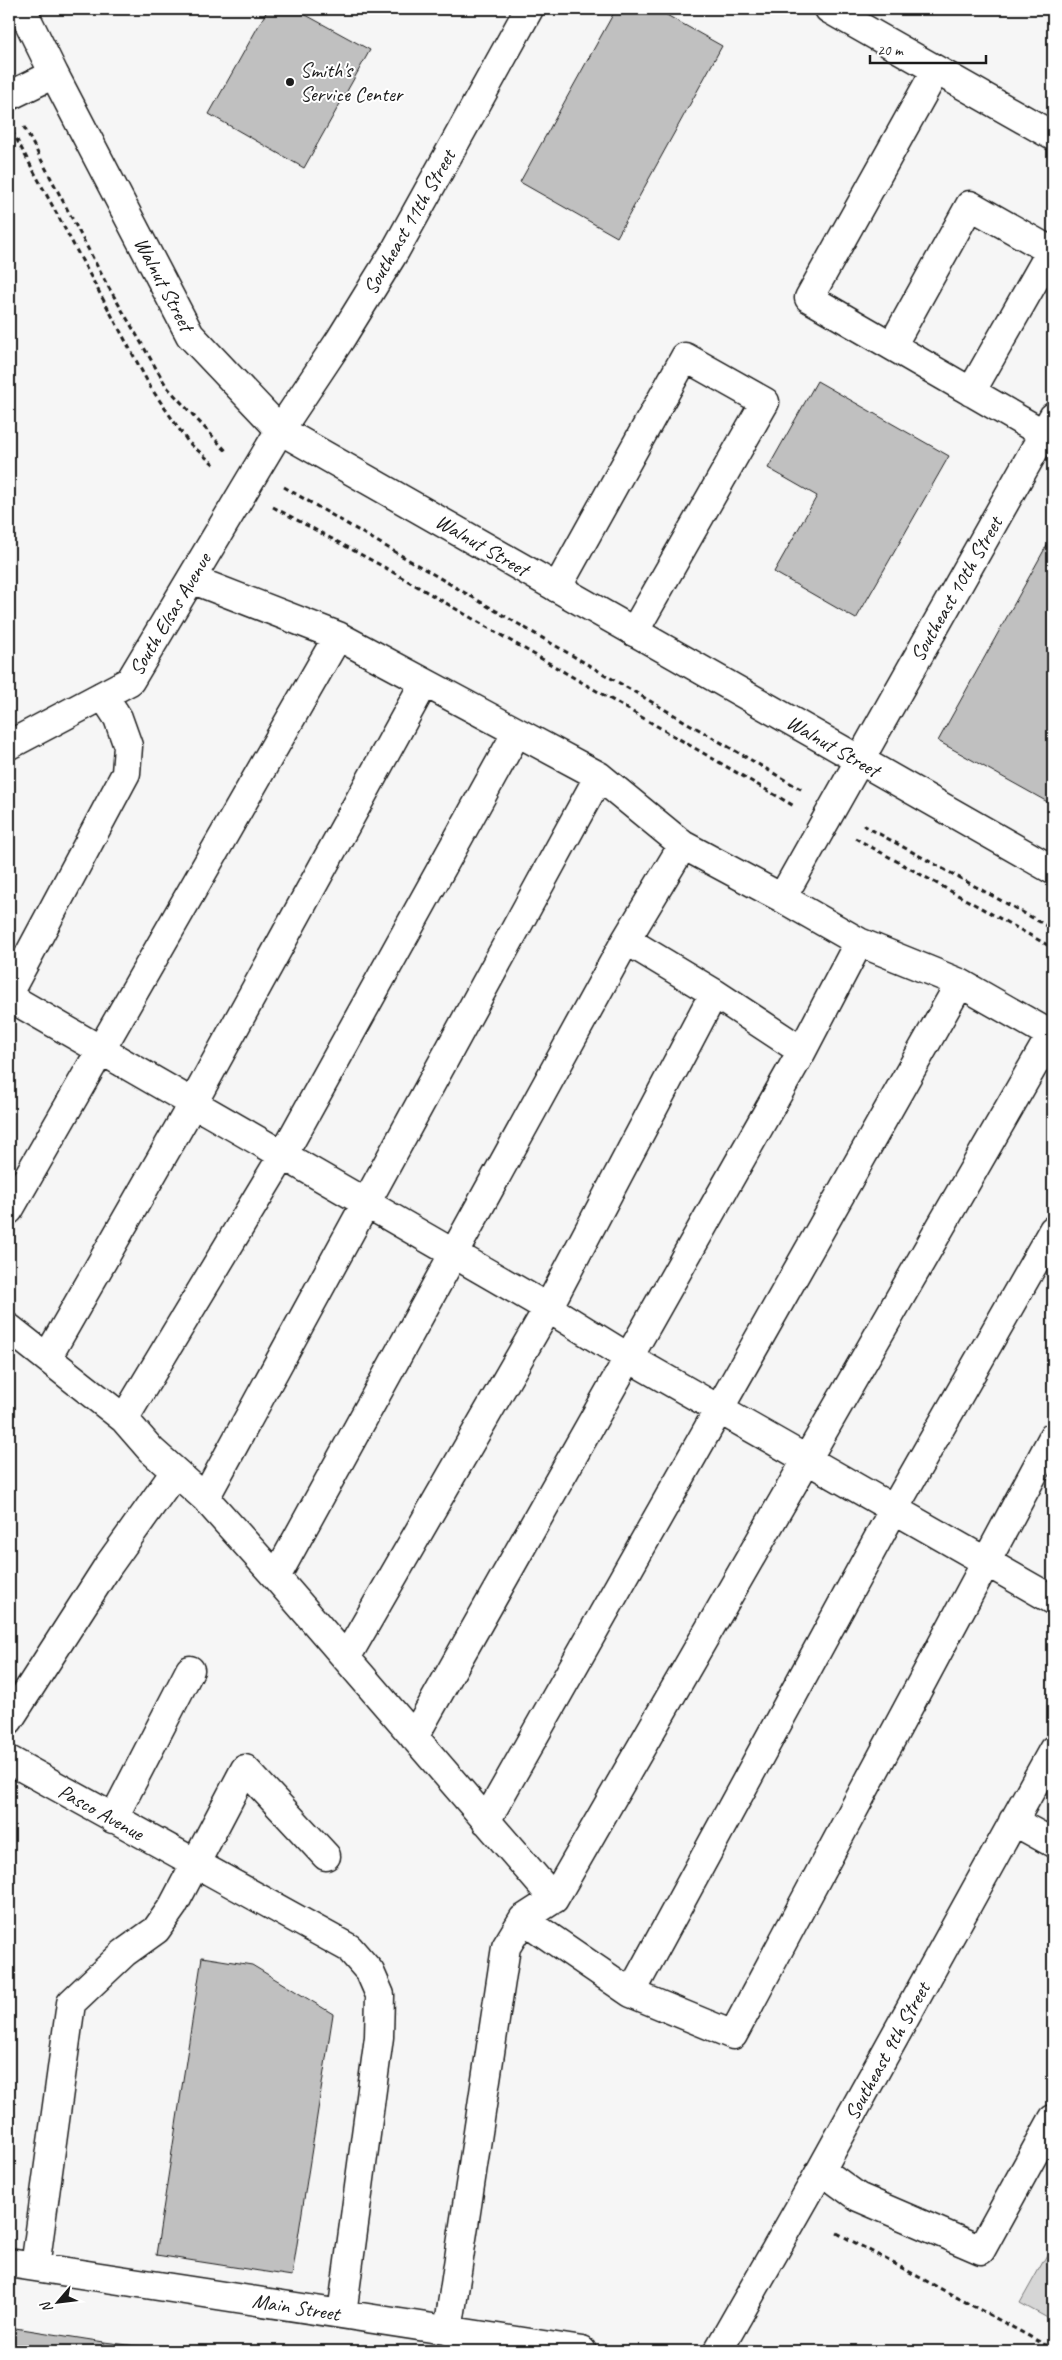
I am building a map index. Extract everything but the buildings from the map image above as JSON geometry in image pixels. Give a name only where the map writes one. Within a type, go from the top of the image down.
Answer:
[{"type":"street","name":"Walnut Street","points":[[22,9],[190,335],[280,430],[1053,870]]},
{"type":"street","name":"Southeast 11th Street","points":[[280,430],[340,340],[394,251],[530,9]]},
{"type":"street","points":[[829,9],[1053,136]]},
{"type":"street","points":[[936,70],[808,298],[971,392],[1049,426]]},
{"type":"street","points":[[9,96],[54,74]]},
{"type":"street","points":[[892,346],[970,205],[1043,246],[1051,251],[971,392]]},
{"type":"street","points":[[557,588],[685,357],[765,402],[634,632]]},
{"type":"street","name":"Southeast 10th Street","points":[[782,898],[858,760],[1049,426]]},
{"type":"street","name":"South Elsas Avenue","points":[[9,745],[130,681],[280,430]]},
{"type":"street","points":[[191,579],[338,636],[599,776],[683,845],[859,942],[960,982],[1052,1035],[554,1900],[523,1919],[506,1947],[448,2331]]},
{"type":"street","points":[[9,1210],[338,636]]},
{"type":"street","points":[[47,1358],[193,1103],[424,683]]},
{"type":"street","points":[[9,992],[126,772],[128,746],[118,718],[103,695]]},
{"type":"street","points":[[124,1419],[283,1155],[517,732]]},
{"type":"street","points":[[205,1498],[599,776]]},
{"type":"street","points":[[276,1577],[626,940],[683,845]]},
{"type":"street","points":[[626,940],[714,993],[802,1051]]},
{"type":"street","points":[[414,1738],[802,1051],[859,942]]},
{"type":"street","points":[[486,1821],[960,982]]},
{"type":"street","points":[[346,1658],[548,1308],[714,993]]},
{"type":"street","points":[[9,997],[548,1308],[629,1358],[1053,1600]]},
{"type":"street","points":[[631,1993],[894,1509],[1053,1230]]},
{"type":"street","points":[[9,1328],[124,1419],[151,1450],[205,1498],[276,1577],[554,1900]]},
{"type":"street","points":[[523,1919],[631,1993],[733,2035],[1053,1437]]},
{"type":"street","points":[[9,1720],[108,1566],[175,1472]]},
{"type":"street","points":[[113,1819],[190,1670]]},
{"type":"street","name":"Southeast 9th Street","points":[[718,2351],[821,2170],[1053,1750]]},
{"type":"street","name":"Pasco Avenue","points":[[9,1760],[348,1948],[370,1972],[380,1995],[378,2047],[342,2314]]},
{"type":"street","points":[[22,2265],[71,2003],[124,1953],[156,1930],[173,1906],[245,1769],[326,1856]]},
{"type":"street","points":[[1013,1821],[1053,1843]]},
{"type":"street","points":[[821,2170],[858,2197],[980,2250],[1053,2119]]},
{"type":"street","name":"Main Street","points":[[22,2265],[582,2351]]},
{"type":"path","points":[[9,124],[151,388],[188,442],[244,491],[401,576],[824,823],[881,852],[1053,948]]},
{"type":"path","points":[[837,2233],[1053,2349]]},
{"type":"shaded area","points":[[1053,2244],[1053,2321],[1020,2303]]},
{"type":"place","name":"Smith's Service Center","points":[[290,82]]}]
